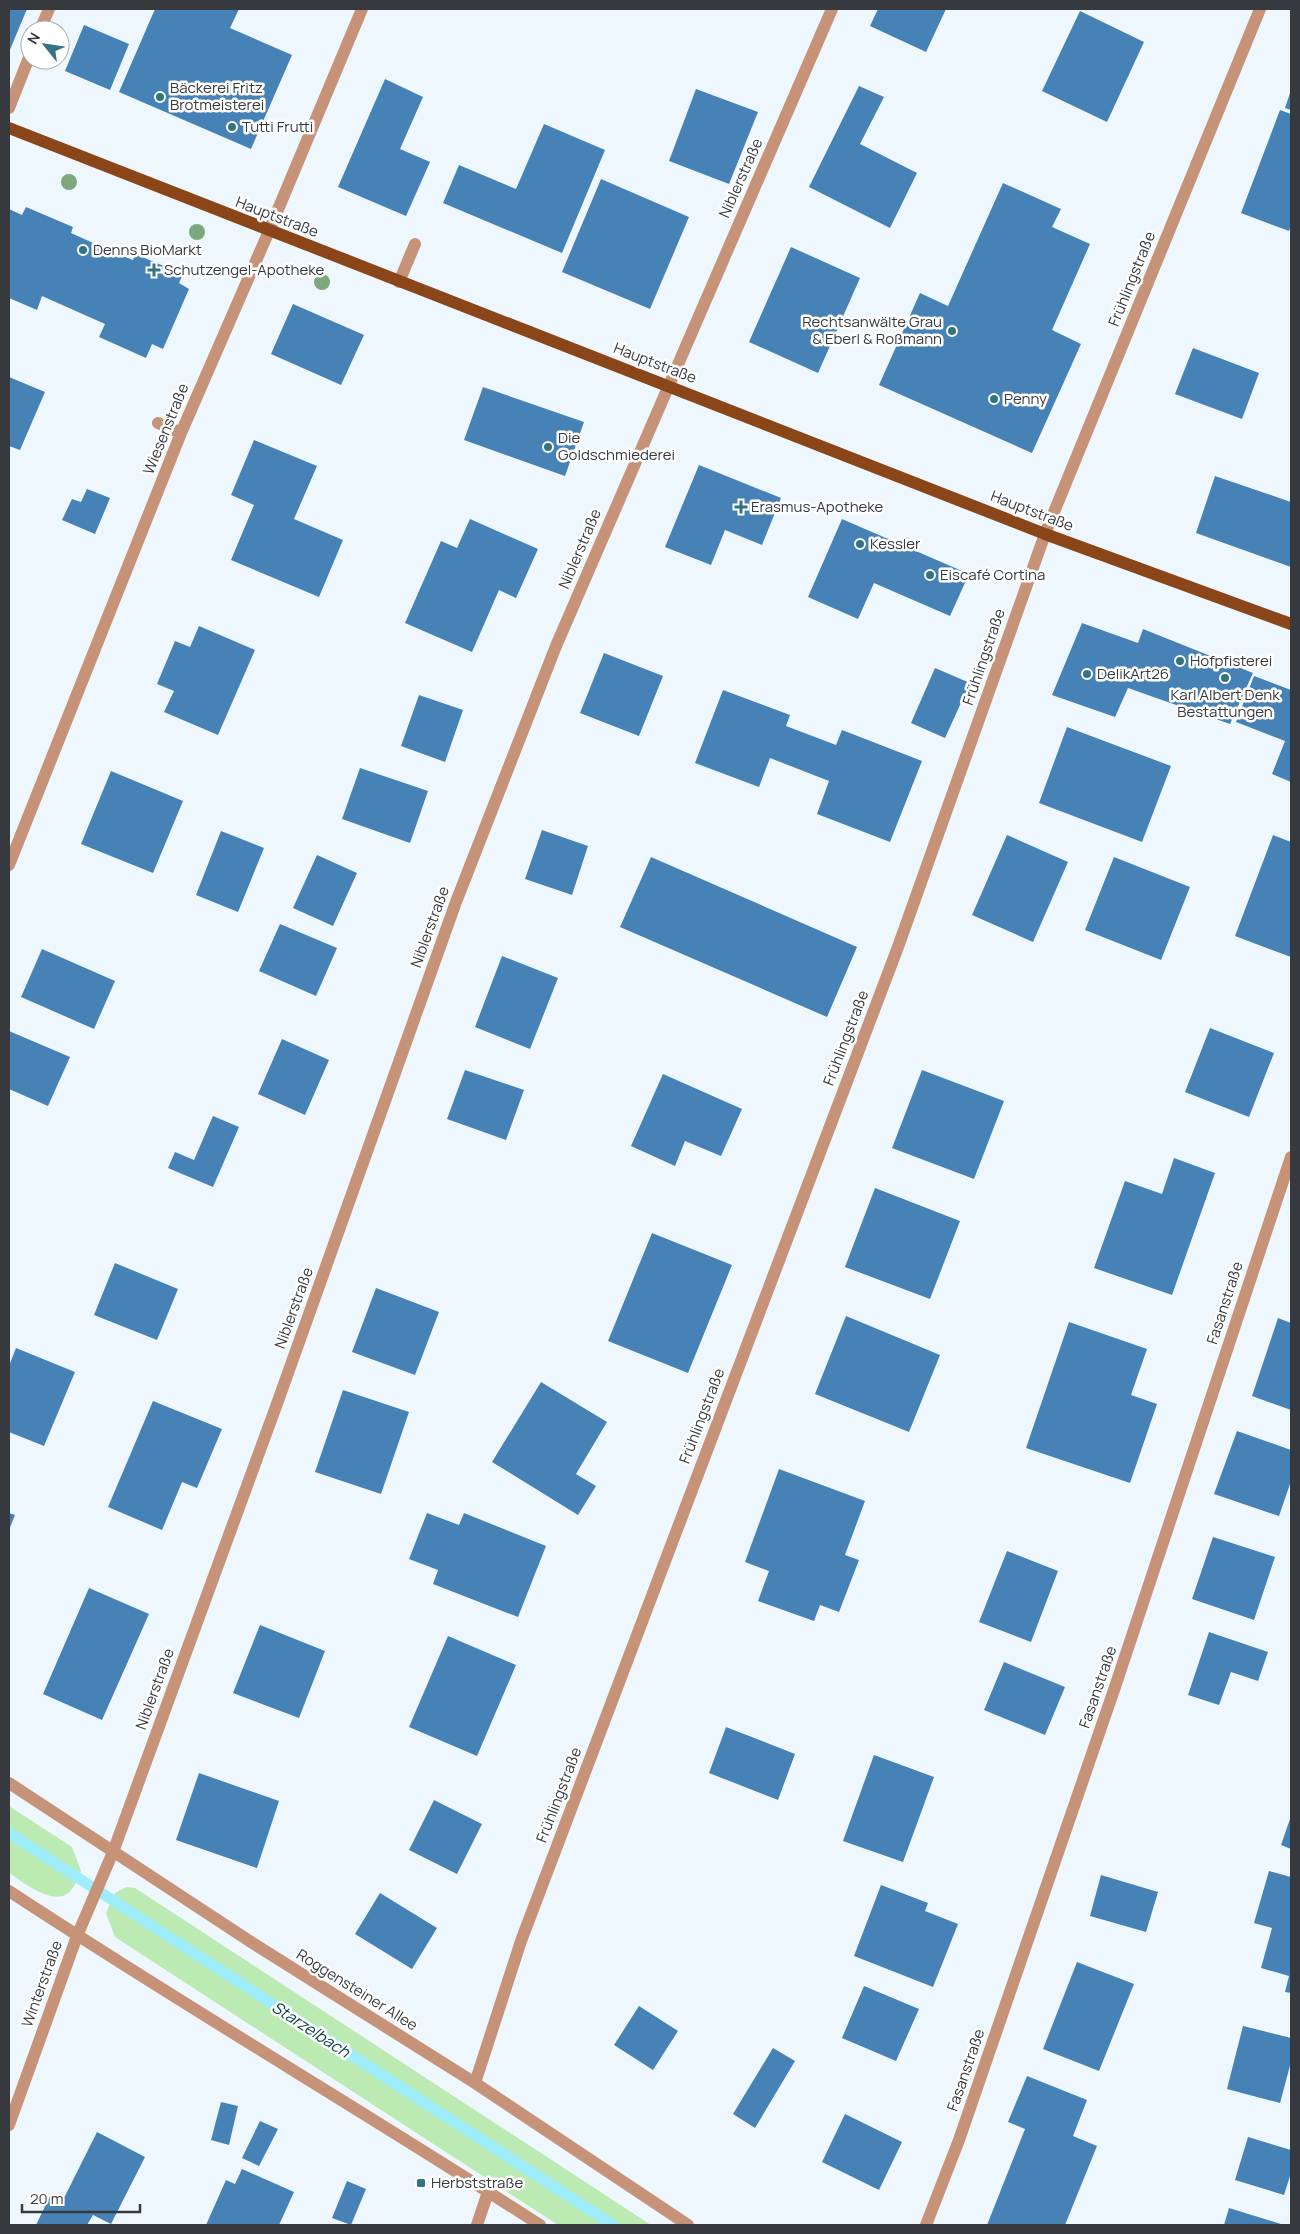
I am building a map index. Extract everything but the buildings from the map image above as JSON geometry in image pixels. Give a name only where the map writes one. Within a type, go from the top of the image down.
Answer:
[{"type":"main road","name":"Hauptstraße","points":[[9,128],[1045,534],[1291,624]]},
{"type":"street","name":"Wiesenstraße","points":[[9,865],[181,433],[269,231],[362,9]]},
{"type":"street","name":"Niblerstraße","points":[[104,1873],[278,1401],[456,902],[556,646],[832,9]]},
{"type":"street","name":"Frühlingstraße","points":[[476,2083],[522,1941],[898,947],[1045,534],[1260,9]]},
{"type":"street","points":[[9,108],[24,70]]},
{"type":"street","points":[[399,282],[415,244]]},
{"type":"street","points":[[158,423],[181,433]]},
{"type":"street","name":"Fasanstraße","points":[[926,2225],[960,2140],[1115,1687],[1291,1157]]},
{"type":"street","name":"Roggensteiner Allee","points":[[9,1783],[312,1982],[476,2083],[688,2225]]},
{"type":"street","name":"Winterstraße","points":[[9,2125],[77,1936],[104,1873]]},
{"type":"street","points":[[9,1891],[77,1936],[540,2225]]},
{"type":"street","points":[[478,2225],[488,2192]]},
{"type":"green space","points":[[9,1806],[72,1847],[81,1871],[72,1889],[66,1895],[58,1897],[49,1896],[31,1888],[9,1873]]},
{"type":"green space","points":[[126,1887],[135,1888],[651,2225],[558,2225],[115,1937],[106,1913],[115,1893]]},
{"type":"waterway","name":"Starzelbach","points":[[9,1833],[613,2225]]},
{"type":"place","name":"Bäckerei Fritz Brotmeisterei","points":[[160,97]]},
{"type":"place","name":"Tutti Frutti","points":[[232,127]]},
{"type":"place","name":"Denns BioMarkt","points":[[83,250]]},
{"type":"place","name":"Schutzengel-Apotheke","points":[[154,270]]},
{"type":"place","name":"Rechtsanwälte Grau & Eberl & Roßmann","points":[[952,331]]},
{"type":"place","name":"Penny","points":[[994,399]]},
{"type":"place","name":"Die Goldschmiederei","points":[[548,447]]},
{"type":"place","name":"Erasmus-Apotheke","points":[[741,507]]},
{"type":"place","name":"Kessler","points":[[860,544]]},
{"type":"place","name":"Eiscafé Cortina","points":[[930,575]]},
{"type":"place","name":"Hofpfisterei","points":[[1180,661]]},
{"type":"place","name":"DelikArt26","points":[[1087,674]]},
{"type":"place","name":"Karl Albert Denk Bestattungen","points":[[1225,678]]},
{"type":"place","name":"Herbststraße","points":[[421,2183]]}]
